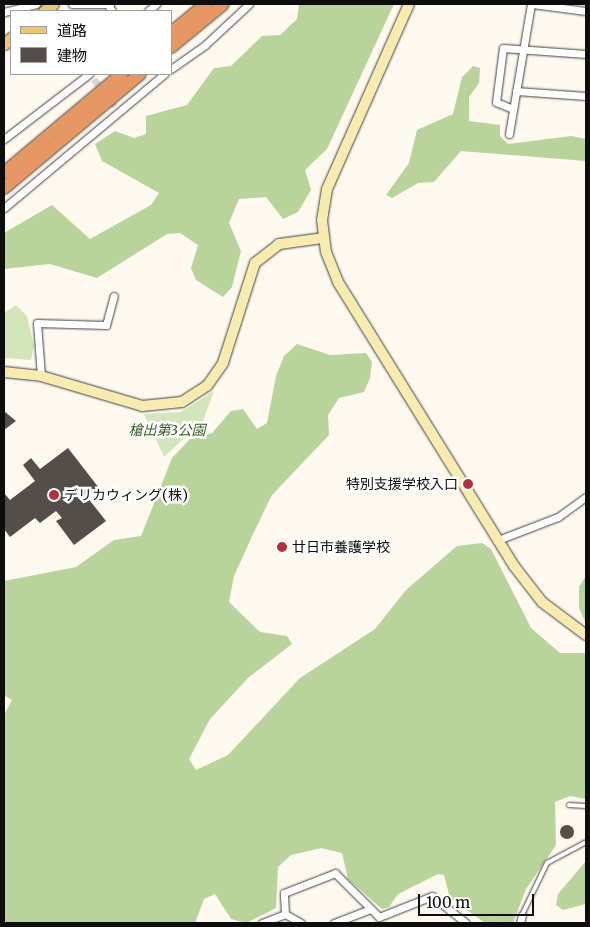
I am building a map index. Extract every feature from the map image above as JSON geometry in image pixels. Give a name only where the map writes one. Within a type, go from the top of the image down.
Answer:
[{"type":"highway","points":[[172,32],[206,4]]},
{"type":"highway","points":[[172,46],[224,4]]},
{"type":"highway","points":[[4,173],[121,75]]},
{"type":"highway","points":[[4,188],[139,75]]},
{"type":"street","points":[[12,10],[37,4],[49,7]]},
{"type":"street","points":[[72,4],[110,7]]},
{"type":"street","points":[[172,68],[205,45],[249,4]]},
{"type":"street","points":[[409,4],[327,189],[323,238],[338,282],[498,540],[542,602],[586,635]]},
{"type":"street","points":[[509,134],[532,4],[586,11]]},
{"type":"street","points":[[513,109],[496,102],[503,48],[524,48],[586,54]]},
{"type":"street","points":[[4,208],[117,110],[163,75]]},
{"type":"street","points":[[4,138],[91,76]]},
{"type":"street","points":[[516,91],[586,96]]},
{"type":"street","points":[[4,372],[41,376],[142,406],[169,406],[194,396],[223,363],[255,263],[279,244],[323,238]]},
{"type":"street","points":[[41,376],[37,322],[106,325],[114,296]]},
{"type":"street","points":[[498,540],[558,517],[586,497]]},
{"type":"street","points":[[285,914],[284,893],[335,873],[378,917],[432,896],[466,923]]},
{"type":"street","points":[[334,923],[370,908]]},
{"type":"street","points":[[262,923],[285,914]]},
{"type":"street","points":[[285,914],[301,923]]},
{"type":"street","points":[[520,923],[522,915]]},
{"type":"lane","points":[[569,805],[586,806]]},
{"type":"lane","points":[[522,915],[547,863],[586,842]]},
{"type":"green space","points":[[299,4],[394,4],[327,149],[305,170],[311,190],[298,212],[283,219],[266,197],[239,199],[229,223],[241,251],[232,287],[223,297],[196,280],[191,268],[198,245],[180,233],[167,234],[97,278],[50,264],[4,269],[4,233],[52,205],[90,239],[151,205],[159,193],[102,161],[95,144],[115,131],[134,138],[146,134],[146,116],[187,105],[214,68],[231,66],[262,36],[280,35],[297,19]]},
{"type":"green space","points":[[473,66],[480,68],[479,83],[469,97],[469,121],[500,125],[500,136],[508,144],[571,136],[586,139],[586,161],[461,151],[434,182],[418,183],[392,198],[386,195],[409,163],[417,130],[453,114],[462,77]]},
{"type":"green space","points":[[16,305],[27,316],[34,346],[31,360],[4,358],[4,313]]},
{"type":"green space","points":[[297,344],[330,355],[366,353],[372,362],[370,378],[364,392],[339,398],[328,415],[329,435],[272,495],[234,576],[229,602],[260,632],[287,636],[292,644],[248,678],[210,719],[189,759],[196,770],[228,755],[300,678],[375,629],[406,590],[457,546],[482,543],[491,549],[531,628],[560,653],[586,653],[586,799],[570,796],[555,802],[556,845],[526,889],[513,923],[485,923],[450,898],[444,875],[438,874],[398,894],[389,907],[382,909],[348,879],[342,853],[321,848],[291,855],[278,867],[276,908],[246,923],[231,919],[215,894],[204,899],[195,923],[4,923],[4,715],[12,700],[4,695],[4,581],[76,567],[114,540],[141,536],[172,458],[190,439],[212,433],[231,411],[243,409],[257,429],[267,423],[276,376],[284,356]]},
{"type":"green space","name":"槍出第3公園","points":[[214,391],[203,421],[164,457],[144,414],[181,412]]},
{"type":"green space","points":[[586,576],[586,624],[579,608],[579,587]]},
{"type":"green space","points":[[586,861],[586,904],[563,910],[556,905],[558,894]]},
{"type":"building","points":[[4,411],[16,421],[4,430]]},
{"type":"building","name":"デリカウィング(株)","points":[[68,448],[99,488],[87,497],[106,521],[74,545],[56,521],[62,518],[56,511],[40,523],[35,518],[10,537],[4,529],[4,493],[10,500],[35,481],[23,465],[31,458],[40,469]]},
{"type":"building","points":[[567,825],[572,827],[574,832],[572,837],[567,839],[562,837],[560,832],[562,827]]},
{"type":"tunnel","points":[[94,79],[115,106]]},
{"type":"place","name":"特別支援学校入口","points":[[468,484]]},
{"type":"place","name":"デリカウィング(株)","points":[[54,495]]},
{"type":"place","name":"廿日市養護学校","points":[[282,547]]}]
